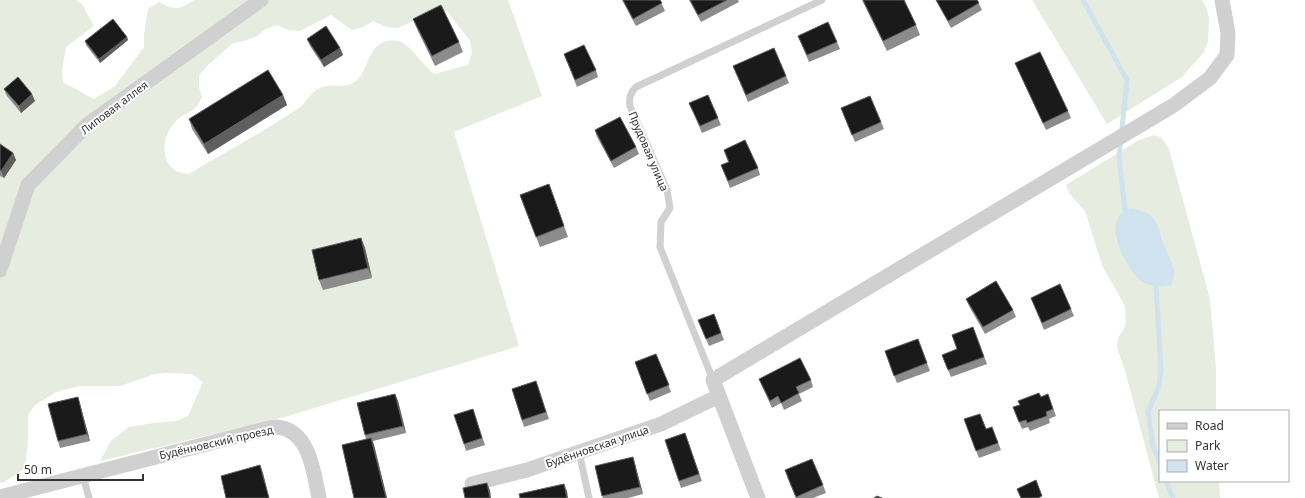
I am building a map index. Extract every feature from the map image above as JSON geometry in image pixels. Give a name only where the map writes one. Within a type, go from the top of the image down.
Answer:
[{"type":"street","name":"Липовая аллея","points":[[0,270],[28,185],[87,125],[261,0]]},
{"type":"street","points":[[713,380],[1174,105],[1210,78],[1227,54],[1228,33],[1222,0]]},
{"type":"street","name":"Прудовая улица","points":[[713,380],[758,498]]},
{"type":"street","name":"Будённовская улица","points":[[472,484],[527,470],[661,424],[719,396]]},
{"type":"street","name":"Будённовский проезд","points":[[0,497],[277,427],[291,432],[303,443],[310,457],[319,498]]},
{"type":"lane","name":"Прудовая улица","points":[[713,380],[660,247],[661,222],[670,208],[667,190],[630,106],[629,99],[631,92],[636,87],[822,0]]},
{"type":"lane","points":[[579,452],[589,498]]},
{"type":"lane","points":[[83,476],[89,498]]},
{"type":"green space","points":[[0,0],[76,0],[82,4],[94,26],[66,47],[62,71],[63,83],[94,99],[115,86],[144,47],[144,34],[148,9],[159,2],[169,7],[177,8],[194,0],[508,0],[542,96],[454,132],[519,346],[288,416],[100,461],[111,441],[129,427],[177,421],[188,416],[203,382],[192,374],[167,373],[155,374],[120,386],[80,386],[56,392],[35,405],[28,415],[28,441],[25,468],[3,483],[0,482]],"holes":[[[435,11],[447,11],[470,41],[472,53],[468,65],[434,74],[408,46],[398,41],[387,41],[380,44],[376,48],[372,53],[364,71],[352,84],[327,86],[318,89],[299,108],[189,174],[176,171],[169,164],[164,150],[167,134],[179,118],[197,106],[202,97],[199,87],[199,76],[207,66],[233,43],[257,36],[266,29],[277,25],[288,30],[300,31],[331,15],[352,30],[363,27],[373,21],[386,27],[398,28]]]},
{"type":"green space","points":[[1032,0],[1202,0],[1209,18],[1208,41],[1204,52],[1182,77],[1107,124]]},
{"type":"green space","points":[[1154,135],[1161,137],[1169,149],[1210,299],[1216,369],[1216,410],[1159,410],[1159,482],[1219,482],[1220,498],[1159,498],[1124,367],[1118,351],[1117,344],[1119,336],[1124,329],[1126,322],[1125,306],[1102,265],[1085,211],[1069,193],[1066,185],[1139,140]],"holes":[[[1131,208],[1152,217],[1161,233],[1165,250],[1172,263],[1117,242],[1117,228]]]},
{"type":"water","points":[[1131,208],[1149,214],[1157,224],[1164,246],[1172,262],[1174,276],[1171,285],[1156,286],[1144,283],[1137,278],[1125,260],[1117,240],[1116,226],[1121,214]]},
{"type":"building","points":[[623,0],[660,0],[662,3],[633,19]]},
{"type":"building","points":[[690,0],[727,0],[698,15]]},
{"type":"building","points":[[863,0],[904,0],[916,25],[883,41]]},
{"type":"building","points":[[936,0],[977,0],[979,3],[948,21]]},
{"type":"building","points":[[441,5],[459,42],[432,56],[413,19]]},
{"type":"building","points":[[113,19],[127,37],[99,59],[85,41]]},
{"type":"building","points":[[828,22],[837,42],[807,55],[798,36]]},
{"type":"building","points":[[326,26],[340,48],[321,60],[307,39]]},
{"type":"building","points":[[584,45],[596,70],[575,80],[564,54]]},
{"type":"building","points":[[774,48],[786,76],[746,95],[733,66]]},
{"type":"building","points":[[1040,52],[1068,111],[1043,123],[1015,63]]},
{"type":"building","points":[[268,70],[283,95],[204,144],[189,119]]},
{"type":"building","points":[[18,77],[32,94],[19,106],[4,89]]},
{"type":"building","points":[[708,95],[718,118],[700,126],[689,103]]},
{"type":"building","points":[[870,96],[881,122],[852,135],[841,108]]},
{"type":"building","points":[[620,117],[636,147],[611,161],[595,130]]},
{"type":"building","points":[[745,140],[758,168],[728,181],[721,165],[729,162],[724,150]]},
{"type":"building","points":[[0,144],[13,153],[1,171],[0,170]]},
{"type":"building","points":[[549,184],[564,226],[536,237],[520,195]]},
{"type":"building","points":[[361,238],[368,268],[319,280],[312,250]]},
{"type":"building","points":[[996,281],[1013,310],[983,327],[966,299]]},
{"type":"building","points":[[1060,284],[1071,309],[1042,323],[1031,298]]},
{"type":"building","points":[[714,314],[721,333],[706,339],[698,320]]},
{"type":"building","points":[[973,327],[984,357],[948,370],[942,355],[957,349],[952,335]]},
{"type":"building","points":[[918,339],[927,363],[894,376],[885,351]]},
{"type":"building","points":[[656,354],[669,385],[647,394],[635,362]]},
{"type":"building","points":[[800,358],[811,380],[796,387],[799,393],[781,403],[778,396],[770,401],[759,379]]},
{"type":"building","points":[[536,381],[546,412],[522,420],[512,389]]},
{"type":"building","points":[[1039,393],[1041,397],[1048,394],[1053,409],[1046,412],[1047,416],[1027,423],[1026,420],[1019,422],[1013,407],[1020,405],[1018,401]]},
{"type":"building","points":[[395,394],[403,426],[365,435],[357,403]]},
{"type":"building","points":[[78,397],[87,434],[58,441],[48,404]]},
{"type":"building","points":[[473,409],[482,438],[464,444],[454,415]]},
{"type":"building","points":[[980,414],[986,429],[992,427],[998,443],[976,451],[964,419]]},
{"type":"building","points":[[685,433],[699,474],[679,481],[665,440]]},
{"type":"building","points":[[371,438],[386,498],[354,498],[342,445]]},
{"type":"building","points":[[633,457],[640,487],[602,496],[595,466]]},
{"type":"building","points":[[812,459],[823,485],[796,497],[785,470]]},
{"type":"building","points":[[260,465],[269,498],[226,498],[221,476]]},
{"type":"building","points":[[1036,480],[1042,496],[1038,498],[1021,498],[1017,489]]},
{"type":"building","points":[[487,483],[490,498],[465,498],[463,488]]},
{"type":"building","points":[[564,484],[567,498],[520,498],[519,494]]},
{"type":"waterway","points":[[1083,0],[1127,80],[1119,157],[1127,217]]},
{"type":"waterway","points":[[1153,280],[1156,286],[1161,370],[1159,387],[1148,411],[1153,446],[1159,461]]},
{"type":"waterway","points":[[1166,482],[1173,498]]}]
